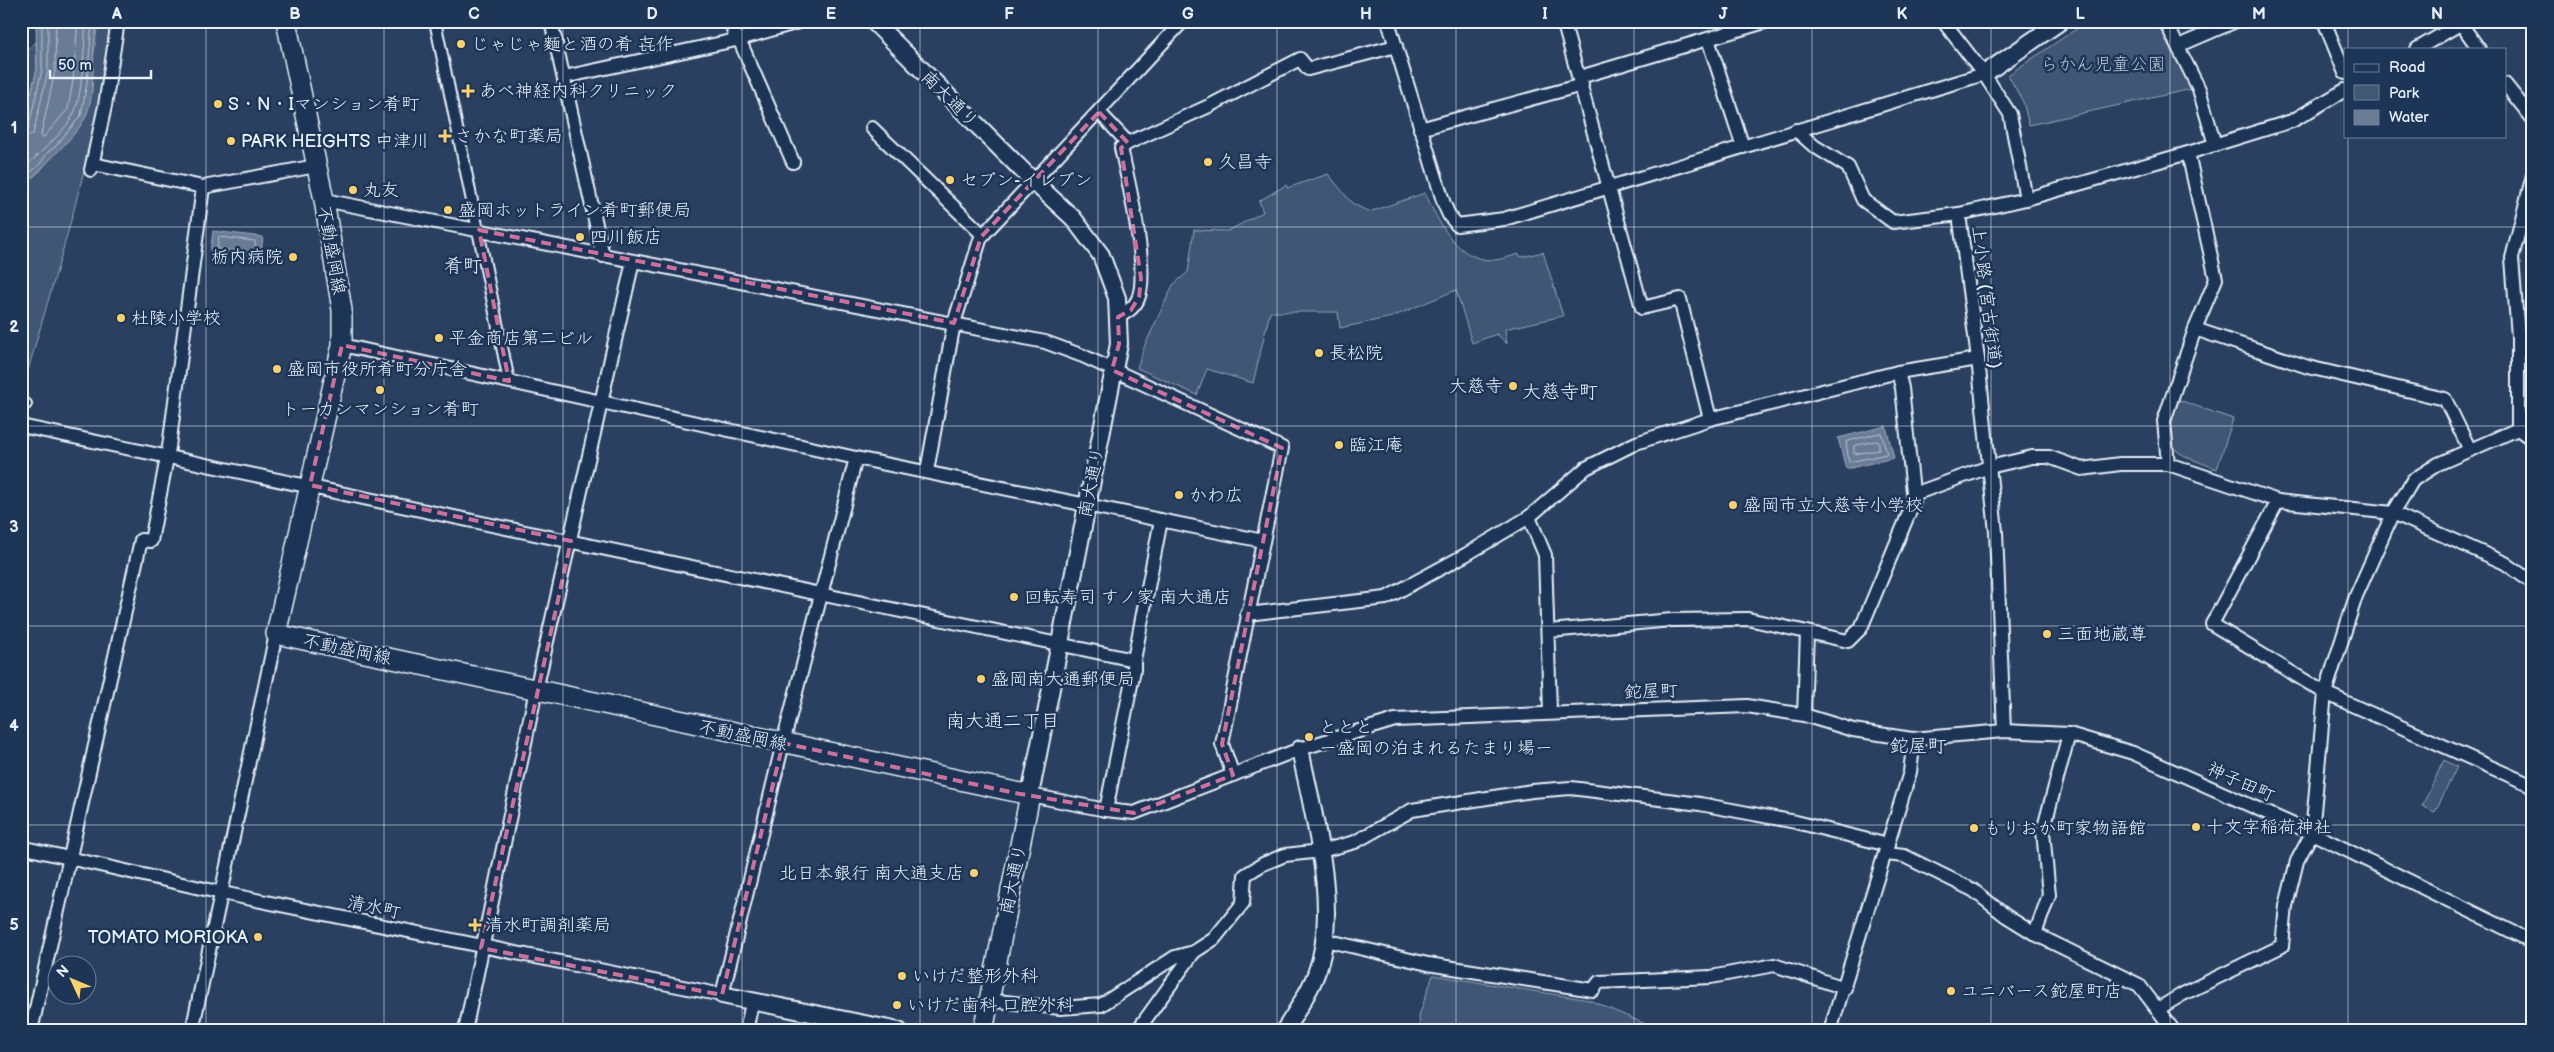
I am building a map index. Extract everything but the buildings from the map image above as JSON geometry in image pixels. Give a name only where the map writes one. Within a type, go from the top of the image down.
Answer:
[{"type":"main road","name":"不動盛岡線","points":[[286,21],[324,200],[342,310],[342,345],[276,634],[1030,795]]},
{"type":"main road","name":"南大通り","points":[[983,1031],[1030,795]]},
{"type":"street","points":[[118,21],[105,106],[92,167],[203,187],[316,166]]},
{"type":"street","points":[[435,21],[509,381]]},
{"type":"street","points":[[551,21],[604,256]]},
{"type":"street","points":[[731,21],[793,162]]},
{"type":"street","points":[[564,77],[738,39],[802,21]]},
{"type":"street","name":"南大通り","points":[[873,21],[1033,182],[1073,218],[1101,255],[1117,298],[1119,344],[1112,370],[1030,795]]},
{"type":"street","points":[[927,471],[954,323],[983,234],[1183,21]]},
{"type":"street","points":[[1388,21],[1444,204],[1457,225],[1504,219],[1984,74],[2061,21]]},
{"type":"street","points":[[1564,21],[1642,308],[1680,299],[1710,419]]},
{"type":"street","points":[[1420,128],[1581,81],[1768,21]]},
{"type":"street","points":[[1942,21],[1984,74],[2010,114],[2026,199]]},
{"type":"street","points":[[2165,21],[2199,89],[2215,145]]},
{"type":"street","points":[[2178,46],[2236,21]]},
{"type":"street","points":[[2324,21],[2344,71]]},
{"type":"street","points":[[2419,48],[2463,23],[2478,48]]},
{"type":"street","points":[[1708,39],[1743,147]]},
{"type":"street","points":[[1118,316],[1131,310],[1139,297],[1141,278],[1139,247],[1121,148],[1209,106],[1300,59],[1308,69],[1396,46]]},
{"type":"street","points":[[2506,85],[2533,120]]},
{"type":"street","name":"上小路 (宮古街道)","points":[[2004,731],[1996,532],[1978,359],[1959,214],[2026,199],[2292,121],[2344,91]]},
{"type":"street","points":[[1098,112],[1128,143]]},
{"type":"street","points":[[872,128],[983,234]]},
{"type":"street","points":[[1796,130],[1814,146],[1848,167],[1863,200],[1893,222],[1959,214]]},
{"type":"street","points":[[2168,464],[2164,421],[2195,329],[2216,279],[2188,153]]},
{"type":"street","points":[[2518,429],[2518,337],[2512,258],[2533,175]]},
{"type":"street","points":[[31,1031],[141,540],[151,540],[167,457],[203,187]]},
{"type":"street","points":[[324,200],[1045,342],[1083,356],[1282,448],[1222,744],[1233,775]]},
{"type":"street","points":[[465,1031],[536,690],[633,261]]},
{"type":"street","points":[[2195,329],[2308,366],[2445,399],[2470,450]]},
{"type":"street","points":[[2518,337],[2533,343]]},
{"type":"street","points":[[342,345],[856,458],[1263,541]]},
{"type":"street","points":[[1247,614],[1386,598],[1467,554],[1529,517],[1586,468],[1636,443],[1710,419],[1898,372],[1978,359]]},
{"type":"street","points":[[1549,632],[1672,620],[1748,619],[1848,641],[1861,628],[1914,501],[1902,388],[1898,372]]},
{"type":"street","points":[[21,426],[571,540],[1134,660]]},
{"type":"street","points":[[2158,1009],[2183,994],[2282,946],[2286,906],[2296,861],[2312,833],[2325,693],[2356,596],[2393,513],[2413,480],[2438,464],[2518,429]]},
{"type":"street","points":[[2518,429],[2533,440]]},
{"type":"street","points":[[1914,494],[1989,467],[2032,457],[2050,458],[2082,469],[2120,464],[2168,464],[2278,501],[2393,513],[2505,563],[2533,583]]},
{"type":"street","points":[[856,458],[783,743],[722,995],[752,1003],[893,1030]]},
{"type":"street","points":[[2278,501],[2212,624],[2325,693],[2533,786]]},
{"type":"street","points":[[1529,517],[1546,555],[1550,712]]},
{"type":"street","points":[[1106,810],[1161,520]]},
{"type":"street","points":[[1804,715],[1807,632]]},
{"type":"street","points":[[192,1031],[276,634]]},
{"type":"street","name":"鉈屋町","points":[[1030,795],[1106,810],[1134,813],[1300,749],[1396,720],[1550,712],[1747,706],[1804,715],[1853,730],[1914,739],[2004,731]]},
{"type":"street","name":"神子田町","points":[[2004,731],[2070,734],[2133,753],[2312,833],[2533,942]]},
{"type":"street","points":[[2035,934],[2049,896],[2043,831],[2070,734]]},
{"type":"street","points":[[1830,1031],[1845,988],[1910,772],[1914,739]]},
{"type":"street","points":[[1284,1031],[1305,999],[1316,973],[1325,940],[1325,892],[1321,851],[1300,749]]},
{"type":"street","points":[[988,1000],[1060,1008],[1101,1005],[1175,957],[1194,952],[1214,939],[1243,903],[1244,875],[1263,864],[1285,855],[1321,851],[1355,842],[1412,810],[1532,791],[1571,788],[1700,804],[1796,822],[1887,849],[1973,890],[2006,916],[2035,934],[2139,985],[2174,1031]]},
{"type":"street","name":"清水町","points":[[21,847],[222,893],[481,948],[722,995]]},
{"type":"street","points":[[1325,940],[1428,964],[1592,990],[1599,982],[1711,977],[1774,965],[1845,988]]},
{"type":"street","points":[[1137,1031],[1194,952]]},
{"type":"street","points":[[746,1031],[752,1003]]},
{"type":"highlighted area","points":[[1099,112],[1128,143],[1121,148],[1141,278],[1139,297],[1131,310],[1118,317],[1119,344],[1112,370],[1282,448],[1222,744],[1233,775],[1134,813],[1015,793],[783,743],[722,995],[481,948],[571,541],[310,485],[342,345],[509,381],[479,230],[954,323],[981,237]]},
{"type":"green space","points":[[98,21],[111,21],[105,69],[96,116],[74,210],[21,395],[21,265],[27,250],[27,243],[21,245],[31,179],[63,143],[93,60]]},
{"type":"green space","name":"らかん児童公園","points":[[2088,21],[2160,21],[2192,89],[2029,125],[2023,102],[2008,75]]},
{"type":"green space","points":[[36,42],[37,69],[21,133],[21,55]]},
{"type":"green space","points":[[1328,174],[1352,203],[1369,212],[1425,193],[1442,227],[1450,237],[1458,246],[1479,258],[1495,260],[1519,254],[1521,257],[1543,252],[1563,316],[1505,329],[1507,344],[1497,334],[1472,343],[1456,290],[1392,317],[1340,328],[1338,312],[1270,312],[1253,383],[1207,369],[1197,395],[1137,368],[1145,345],[1173,285],[1188,272],[1194,230],[1228,231],[1263,212],[1259,201],[1286,185],[1287,188]]},
{"type":"green space","points":[[2179,400],[2233,419],[2217,469],[2189,458],[2174,448],[2171,440],[2171,431],[2173,417]]},
{"type":"green space","points":[[2444,760],[2457,767],[2435,812],[2422,806]]},
{"type":"green space","points":[[1433,975],[1589,1000],[1662,1031],[1420,1031],[1419,1016]]},
{"type":"water","points":[[38,21],[98,21],[95,33],[90,105],[82,123],[69,140],[31,179],[21,245],[21,133],[37,69],[36,26]]},
{"type":"water","points":[[213,231],[263,237],[260,259],[210,253]]},
{"type":"water","points":[[1886,426],[1894,458],[1846,469],[1838,438]]},
{"type":"place","name":"じゃじゃ麵と酒の肴 㐂作","points":[[461,44]]},
{"type":"place","name":"あべ神経内科クリニック","points":[[468,91]]},
{"type":"place","name":"S・N・Iマンション肴町","points":[[218,104]]},
{"type":"place","name":"さかな町薬局","points":[[445,136]]},
{"type":"place","name":"PARK HEIGHTS 中津川","points":[[231,141]]},
{"type":"place","name":"久昌寺","points":[[1208,162]]},
{"type":"place","name":"セブン-イレブン","points":[[950,180]]},
{"type":"place","name":"丸友","points":[[353,190]]},
{"type":"place","name":"盛岡ホットライン肴町郵便局","points":[[448,210]]},
{"type":"place","name":"四川飯店","points":[[580,237]]},
{"type":"place","name":"栃内病院","points":[[293,257]]},
{"type":"place","name":"杜陵小学校","points":[[121,318]]},
{"type":"place","name":"平金商店第二ビル","points":[[439,338]]},
{"type":"place","name":"長松院","points":[[1319,353]]},
{"type":"place","name":"盛岡市役所肴町分庁舎","points":[[277,369]]},
{"type":"place","name":"大慈寺","points":[[1513,386]]},
{"type":"place","name":"トーカンマンション肴町","points":[[380,390]]},
{"type":"place","name":"臨江庵","points":[[1339,445]]},
{"type":"place","name":"かわ広","points":[[1179,495]]},
{"type":"place","name":"盛岡市立大慈寺小学校","points":[[1733,505]]},
{"type":"place","name":"回転寿司 すノ家 南大通店","points":[[1014,597]]},
{"type":"place","name":"三面地蔵尊","points":[[2047,634]]},
{"type":"place","name":"盛岡南大通郵便局","points":[[981,679]]},
{"type":"place","name":"ととと ー盛岡の泊まれるたまり場ー","points":[[1309,737]]},
{"type":"place","name":"十文字稲荷神社","points":[[2196,827]]},
{"type":"place","name":"もりおか町家物語館","points":[[1974,828]]},
{"type":"place","name":"北日本銀行 南大通支店","points":[[974,873]]},
{"type":"place","name":"清水町調剤薬局","points":[[475,925]]},
{"type":"place","name":"TOMATO MORIOKA","points":[[258,937]]},
{"type":"place","name":"いけだ整形外科","points":[[902,976]]},
{"type":"place","name":"ユニバース鉈屋町店","points":[[1951,991]]},
{"type":"place","name":"いけだ歯科 口腔外科","points":[[897,1005]]},
{"type":"district","name":"肴町","points":[[463,265]]},
{"type":"district","name":"大慈寺町","points":[[1560,391]]},
{"type":"district","name":"南大通二丁目","points":[[1003,720]]},
{"type":"district","name":"鉈屋町","points":[[1918,745]]}]
